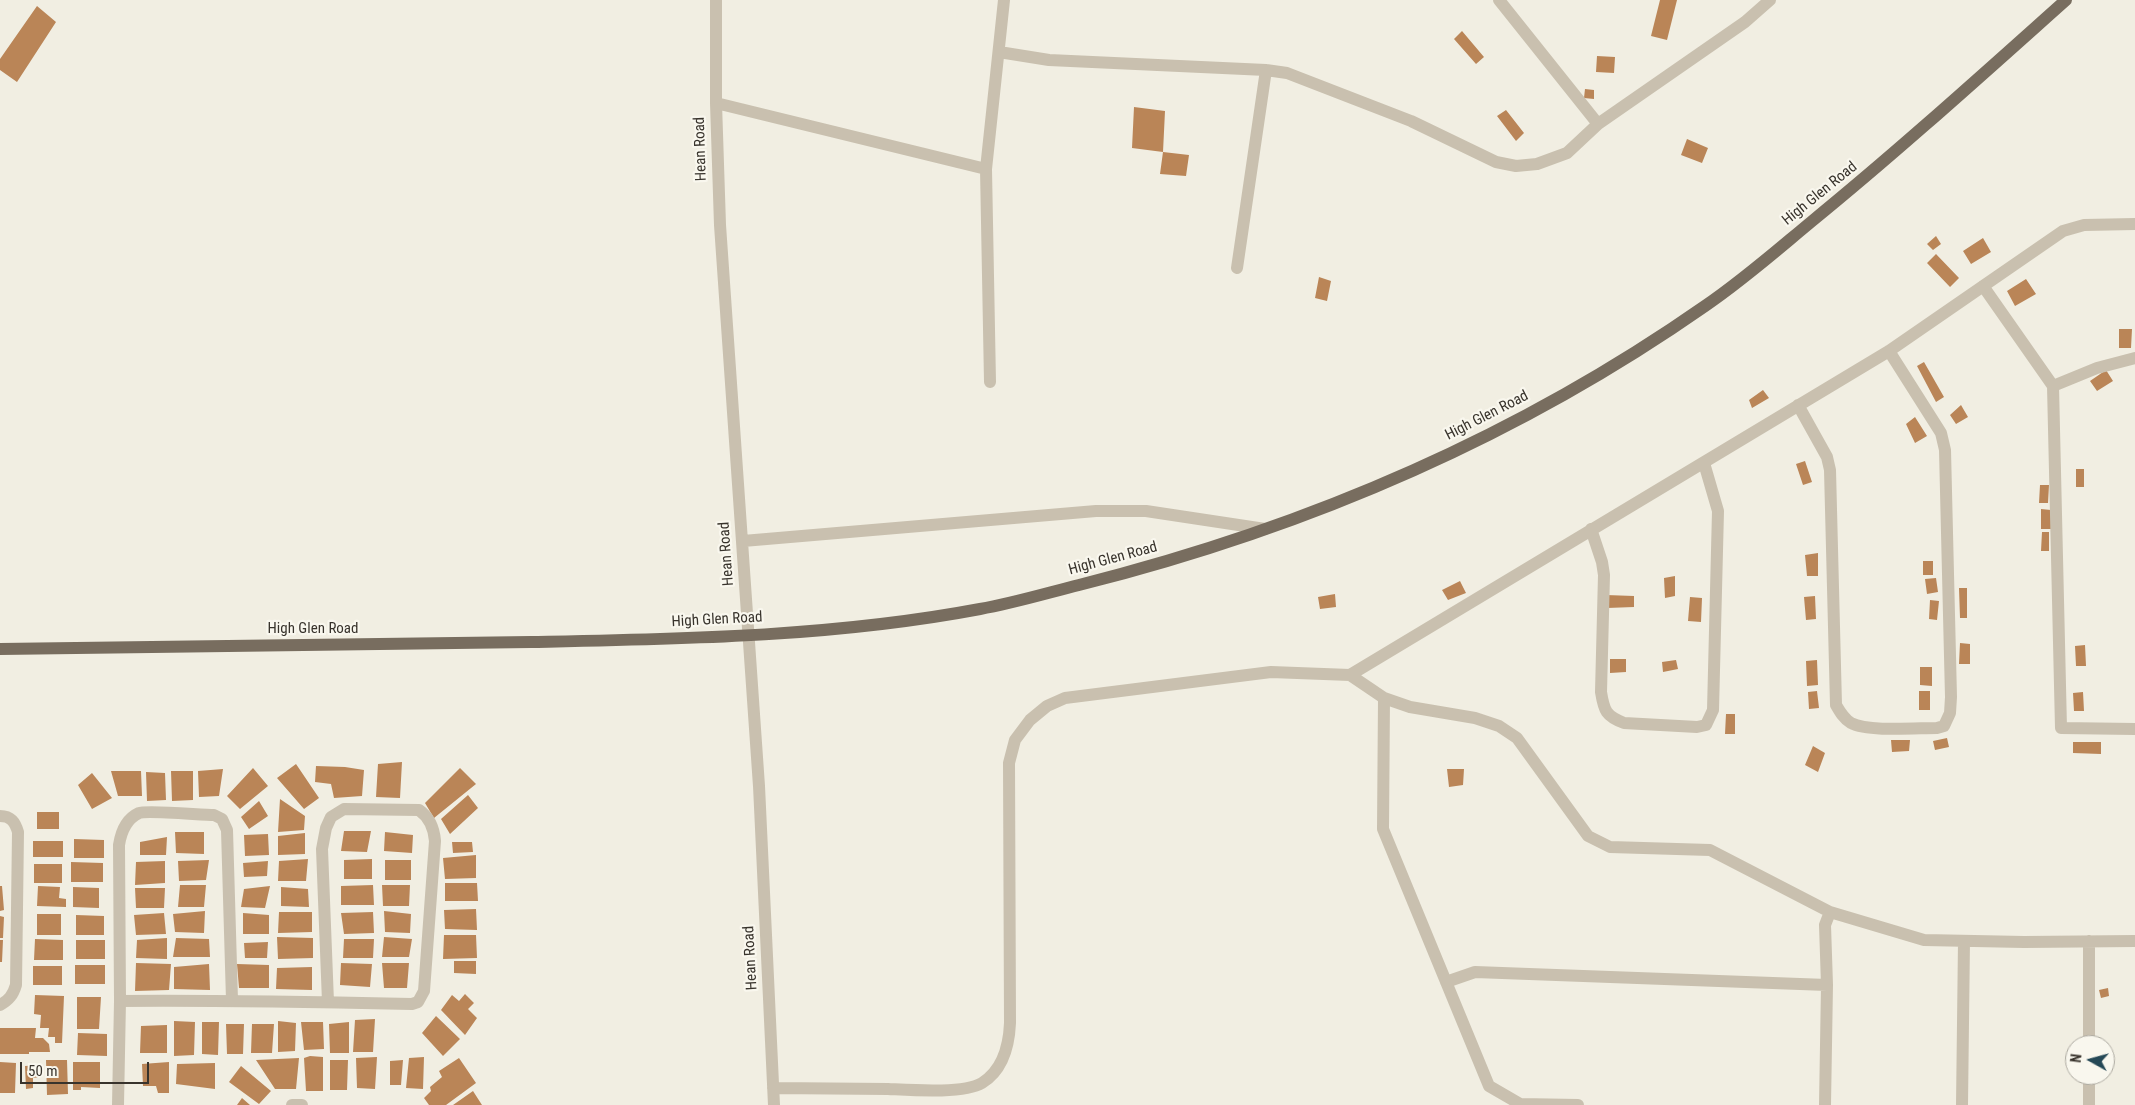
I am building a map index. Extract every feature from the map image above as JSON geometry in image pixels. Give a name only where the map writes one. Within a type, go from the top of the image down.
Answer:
[{"type":"main road","name":"High Glen Road","points":[[0,649],[645,640],[826,630],[980,609],[1128,573],[1194,554],[1372,490],[1492,434],[1568,392],[1707,305],[1884,162],[2066,0]]},
{"type":"street","name":"Hean Road","points":[[716,0],[716,103],[720,225],[759,786],[774,1105]]},
{"type":"street","points":[[990,382],[986,169],[1004,0]]},
{"type":"street","points":[[1499,0],[1598,124]]},
{"type":"street","points":[[999,52],[1049,60],[1266,70],[1287,73],[1411,121],[1496,162],[1516,166],[1537,164],[1567,153],[1598,124],[1745,22],[1770,0]]},
{"type":"street","points":[[1238,268],[1266,70]]},
{"type":"street","points":[[716,103],[986,169]]},
{"type":"street","points":[[1350,675],[1889,351],[2063,230],[2084,226],[2135,224]]},
{"type":"street","points":[[1983,286],[2053,386],[2061,728],[2135,728]]},
{"type":"street","points":[[1798,405],[1827,457],[1830,470],[1836,705],[1843,717],[1852,724],[1868,727],[1937,728],[1944,726],[1950,713],[1951,697],[1945,450],[1941,433],[1889,351]]},
{"type":"street","points":[[2053,386],[2098,368],[2135,358]]},
{"type":"street","points":[[1591,529],[1602,562],[1604,575],[1601,692],[1604,710],[1614,719],[1624,723],[1697,727],[1706,725],[1710,720],[1713,710],[1718,511],[1704,463]]},
{"type":"street","points":[[743,541],[1096,511],[1146,511],[1265,529]]},
{"type":"street","points":[[773,1088],[924,1090],[969,1088],[982,1083],[994,1073],[1002,1062],[1008,1044],[1010,1023],[1009,763],[1014,740],[1030,720],[1046,706],[1065,698],[1271,672],[1350,675],[1384,698],[1410,707],[1475,718],[1499,726],[1517,738],[1588,836],[1610,847],[1710,850],[1830,912],[1924,940],[2135,941]]},
{"type":"street","points":[[1384,698],[1383,829],[1489,1086],[1520,1104],[1578,1105]]},
{"type":"street","points":[[120,1001],[232,1000],[412,1004],[418,1002],[422,998],[424,991],[435,841],[434,831],[430,823],[425,814],[418,810],[344,809],[332,817],[326,828],[322,849],[328,1002]]},
{"type":"street","points":[[118,1105],[120,1001],[118,845],[121,832],[129,820],[140,812],[214,815],[222,819],[227,830],[232,1000]]},
{"type":"street","points":[[0,816],[10,818],[18,832],[16,985],[13,994],[7,1001],[0,1004]]},
{"type":"street","points":[[1825,1105],[1827,984],[1825,925],[1830,912]]},
{"type":"street","points":[[1962,1105],[1964,941]]},
{"type":"street","points":[[2089,1035],[2090,941]]},
{"type":"street","points":[[1446,982],[1475,972],[1827,984]]},
{"type":"street","points":[[2089,1085],[2089,1105]]},
{"type":"street","points":[[292,1105],[302,1105]]},
{"type":"building","points":[[1660,0],[1677,0],[1667,40],[1651,36]]},
{"type":"building","points":[[37,6],[56,22],[17,82],[0,70],[0,59]]},
{"type":"building","points":[[1462,31],[1484,57],[1476,64],[1454,39]]},
{"type":"building","points":[[1597,56],[1615,57],[1614,73],[1596,72]]},
{"type":"building","points":[[1585,89],[1594,90],[1594,99],[1584,98]]},
{"type":"building","points":[[1134,107],[1165,111],[1163,152],[1132,148]]},
{"type":"building","points":[[1506,110],[1524,133],[1516,141],[1497,116]]},
{"type":"building","points":[[1687,139],[1708,148],[1702,163],[1681,155]]},
{"type":"building","points":[[1163,152],[1189,155],[1186,176],[1160,174]]},
{"type":"building","points":[[1936,236],[1941,244],[1933,250],[1927,244]]},
{"type":"building","points":[[1983,238],[1991,252],[1971,264],[1963,251]]},
{"type":"building","points":[[1936,254],[1959,278],[1950,287],[1927,263]]},
{"type":"building","points":[[1319,277],[1331,281],[1327,301],[1315,298]]},
{"type":"building","points":[[2026,279],[2036,294],[2015,306],[2007,291]]},
{"type":"building","points":[[2119,329],[2132,329],[2131,348],[2119,348]]},
{"type":"building","points":[[1924,362],[1944,397],[1936,402],[1917,366]]},
{"type":"building","points":[[2106,370],[2113,381],[2097,391],[2090,381]]},
{"type":"building","points":[[1763,390],[1769,398],[1752,408],[1749,400]]},
{"type":"building","points":[[1961,405],[1968,417],[1956,424],[1950,415]]},
{"type":"building","points":[[1915,417],[1927,436],[1915,443],[1906,424]]},
{"type":"building","points":[[1805,461],[1812,482],[1803,485],[1796,464]]},
{"type":"building","points":[[2076,469],[2084,469],[2084,487],[2076,487]]},
{"type":"building","points":[[2040,485],[2049,485],[2048,503],[2039,503]]},
{"type":"building","points":[[2041,509],[2051,510],[2051,529],[2041,529]]},
{"type":"building","points":[[2042,532],[2049,532],[2049,551],[2041,551]]},
{"type":"building","points":[[1818,553],[1818,576],[1807,576],[1805,555]]},
{"type":"building","points":[[1923,561],[1933,561],[1933,575],[1923,575]]},
{"type":"building","points":[[1675,576],[1675,596],[1665,598],[1664,578]]},
{"type":"building","points":[[1936,578],[1938,592],[1927,594],[1925,579]]},
{"type":"building","points":[[1460,581],[1466,593],[1448,600],[1442,590]]},
{"type":"building","points":[[1959,588],[1967,588],[1967,618],[1960,618]]},
{"type":"building","points":[[1335,594],[1336,607],[1320,609],[1318,597]]},
{"type":"building","points":[[1606,595],[1634,596],[1634,607],[1607,608]]},
{"type":"building","points":[[1815,596],[1816,619],[1806,620],[1804,597]]},
{"type":"building","points":[[1690,597],[1702,598],[1701,622],[1688,621]]},
{"type":"building","points":[[1930,600],[1939,601],[1937,620],[1929,619]]},
{"type":"building","points":[[1960,643],[1970,644],[1970,664],[1959,664]]},
{"type":"building","points":[[2085,645],[2086,666],[2076,666],[2075,646]]},
{"type":"building","points":[[1610,659],[1626,659],[1626,672],[1610,673]]},
{"type":"building","points":[[1676,660],[1678,669],[1663,672],[1662,662]]},
{"type":"building","points":[[1817,660],[1818,685],[1807,686],[1806,661]]},
{"type":"building","points":[[1920,667],[1932,667],[1932,686],[1920,685]]},
{"type":"building","points":[[1817,691],[1819,708],[1809,709],[1808,692]]},
{"type":"building","points":[[1919,691],[1930,691],[1930,710],[1919,710]]},
{"type":"building","points":[[2083,692],[2084,711],[2074,711],[2073,693]]},
{"type":"building","points":[[1726,714],[1735,714],[1735,734],[1725,734]]},
{"type":"building","points":[[1947,738],[1949,747],[1935,750],[1933,741]]},
{"type":"building","points":[[1891,740],[1910,740],[1909,751],[1892,752]]},
{"type":"building","points":[[2073,742],[2101,742],[2101,754],[2073,753]]},
{"type":"building","points":[[1813,746],[1825,753],[1818,772],[1805,765]]},
{"type":"building","points":[[402,762],[400,798],[376,797],[378,764]]},
{"type":"building","points":[[296,764],[319,798],[304,809],[277,778]]},
{"type":"building","points":[[316,766],[364,770],[362,796],[334,798],[331,784],[315,782]]},
{"type":"building","points":[[253,768],[268,786],[240,809],[227,796]]},
{"type":"building","points":[[460,768],[476,784],[434,818],[425,803]]},
{"type":"building","points":[[223,769],[219,796],[199,797],[198,771]]},
{"type":"building","points":[[1447,769],[1464,769],[1463,785],[1449,787]]},
{"type":"building","points":[[111,771],[141,771],[142,796],[118,796]]},
{"type":"building","points":[[171,771],[193,771],[193,800],[172,801]]},
{"type":"building","points":[[146,772],[165,773],[166,800],[147,801]]},
{"type":"building","points":[[92,773],[112,798],[92,809],[78,785]]},
{"type":"building","points":[[468,795],[478,808],[450,834],[441,819]]},
{"type":"building","points":[[280,799],[305,816],[304,830],[278,832]]},
{"type":"building","points":[[259,801],[268,816],[249,829],[241,817]]},
{"type":"building","points":[[37,812],[59,812],[59,829],[37,829]]},
{"type":"building","points":[[344,831],[371,831],[367,852],[341,851]]},
{"type":"building","points":[[175,832],[204,832],[204,854],[176,853]]},
{"type":"building","points":[[385,832],[413,835],[412,853],[384,851]]},
{"type":"building","points":[[305,833],[305,854],[278,855],[278,836]]},
{"type":"building","points":[[268,834],[269,855],[245,856],[244,835]]},
{"type":"building","points":[[167,837],[166,855],[140,855],[140,842]]},
{"type":"building","points":[[74,839],[104,840],[104,858],[74,858]]},
{"type":"building","points":[[33,841],[63,841],[63,857],[33,857]]},
{"type":"building","points":[[452,842],[472,842],[473,852],[453,853]]},
{"type":"building","points":[[476,855],[476,878],[445,879],[443,858]]},
{"type":"building","points":[[308,859],[306,881],[278,881],[279,861]]},
{"type":"building","points":[[372,859],[372,879],[344,879],[344,860]]},
{"type":"building","points":[[209,860],[206,880],[179,881],[178,861]]},
{"type":"building","points":[[385,860],[411,860],[411,880],[385,880]]},
{"type":"building","points":[[165,861],[165,883],[135,885],[136,862]]},
{"type":"building","points":[[268,861],[267,876],[244,877],[243,863]]},
{"type":"building","points":[[71,862],[103,863],[103,882],[71,882]]},
{"type":"building","points":[[34,864],[62,864],[62,883],[34,883]]},
{"type":"building","points":[[445,883],[477,883],[478,901],[445,901]]},
{"type":"building","points":[[180,885],[206,885],[204,907],[178,907]]},
{"type":"building","points":[[373,885],[374,905],[341,905],[341,886]]},
{"type":"building","points":[[382,885],[410,885],[409,906],[383,906]]},
{"type":"building","points":[[0,886],[2,886],[4,910],[0,911]]},
{"type":"building","points":[[38,886],[60,887],[59,898],[66,899],[66,907],[37,906]]},
{"type":"building","points":[[270,886],[265,908],[241,907],[244,889]]},
{"type":"building","points":[[73,887],[99,888],[99,908],[73,907]]},
{"type":"building","points":[[281,887],[308,889],[309,907],[281,906]]},
{"type":"building","points":[[135,888],[165,888],[164,908],[136,908]]},
{"type":"building","points":[[476,909],[477,930],[445,929],[444,910]]},
{"type":"building","points":[[205,911],[204,933],[175,932],[173,914]]},
{"type":"building","points":[[384,911],[411,914],[410,933],[385,932]]},
{"type":"building","points":[[279,912],[312,912],[312,932],[278,933]]},
{"type":"building","points":[[373,912],[374,933],[344,934],[341,913]]},
{"type":"building","points":[[164,913],[166,934],[136,935],[134,915]]},
{"type":"building","points":[[243,913],[269,915],[269,934],[243,934]]},
{"type":"building","points":[[37,914],[61,914],[61,935],[37,935]]},
{"type":"building","points":[[76,915],[104,916],[104,935],[76,935]]},
{"type":"building","points":[[0,916],[4,917],[3,938],[0,938]]},
{"type":"building","points":[[444,935],[476,935],[477,958],[443,959]]},
{"type":"building","points":[[277,937],[313,938],[313,958],[278,959]]},
{"type":"building","points":[[384,937],[412,939],[409,957],[382,957]]},
{"type":"building","points":[[167,938],[167,959],[136,958],[137,940]]},
{"type":"building","points":[[176,938],[209,939],[210,957],[173,957]]},
{"type":"building","points":[[35,939],[63,940],[63,960],[34,960]]},
{"type":"building","points":[[344,939],[374,939],[373,958],[343,958]]},
{"type":"building","points":[[0,940],[3,940],[2,962],[0,962]]},
{"type":"building","points":[[76,940],[105,940],[105,959],[76,959]]},
{"type":"building","points":[[268,942],[267,958],[245,958],[244,943]]},
{"type":"building","points":[[454,961],[476,961],[476,974],[454,973]]},
{"type":"building","points":[[136,963],[171,964],[169,990],[135,991]]},
{"type":"building","points":[[341,963],[372,964],[370,987],[340,985]]},
{"type":"building","points":[[382,963],[409,963],[407,988],[384,988]]},
{"type":"building","points":[[209,964],[210,990],[174,989],[174,967]]},
{"type":"building","points":[[237,964],[269,965],[269,988],[239,988]]},
{"type":"building","points":[[75,965],[105,965],[105,984],[75,984]]},
{"type":"building","points":[[33,966],[62,966],[62,985],[33,985]]},
{"type":"building","points":[[312,967],[312,990],[276,989],[277,968]]},
{"type":"building","points":[[2108,988],[2109,996],[2101,998],[2099,990]]},
{"type":"building","points":[[465,994],[474,1003],[468,1009],[477,1018],[465,1035],[441,1010],[452,995],[459,1001]]},
{"type":"building","points":[[35,995],[64,996],[62,1043],[55,1043],[55,1037],[48,1037],[49,1028],[40,1028],[41,1015],[34,1014]]},
{"type":"building","points":[[77,997],[101,997],[99,1029],[77,1029]]},
{"type":"building","points":[[436,1016],[460,1039],[443,1056],[422,1033]]},
{"type":"building","points":[[375,1019],[373,1052],[353,1052],[355,1020]]},
{"type":"building","points":[[174,1021],[195,1022],[194,1055],[174,1056]]},
{"type":"building","points":[[278,1021],[296,1023],[295,1051],[278,1052]]},
{"type":"building","points":[[202,1022],[219,1022],[218,1055],[202,1054]]},
{"type":"building","points":[[301,1022],[323,1022],[324,1049],[304,1050]]},
{"type":"building","points":[[349,1022],[349,1053],[330,1053],[329,1024]]},
{"type":"building","points":[[226,1024],[244,1024],[243,1054],[227,1054]]},
{"type":"building","points":[[252,1024],[274,1024],[272,1053],[251,1053]]},
{"type":"building","points":[[167,1025],[167,1053],[140,1053],[141,1026]]},
{"type":"building","points":[[0,1028],[36,1028],[35,1038],[43,1038],[49,1044],[50,1052],[0,1054]]},
{"type":"building","points":[[78,1033],[107,1034],[107,1056],[77,1055]]},
{"type":"building","points":[[310,1056],[323,1057],[323,1091],[306,1091],[304,1058]]},
{"type":"building","points":[[377,1057],[375,1089],[357,1088],[356,1058]]},
{"type":"building","points":[[424,1057],[423,1089],[406,1088],[409,1058]]},
{"type":"building","points":[[299,1058],[296,1089],[275,1089],[256,1060]]},
{"type":"building","points":[[459,1058],[476,1083],[446,1105],[429,1105],[424,1098],[431,1091],[430,1087],[442,1077],[439,1071]]},
{"type":"building","points":[[46,1060],[67,1060],[68,1094],[47,1095]]},
{"type":"building","points":[[330,1060],[348,1060],[347,1090],[330,1090]]},
{"type":"building","points":[[403,1060],[401,1085],[390,1085],[390,1061]]},
{"type":"building","points":[[0,1062],[16,1063],[15,1093],[0,1093]]},
{"type":"building","points":[[73,1062],[100,1062],[100,1088],[81,1087],[81,1090],[73,1090]]},
{"type":"building","points":[[169,1062],[169,1093],[158,1093],[156,1086],[143,1086],[142,1064]]},
{"type":"building","points":[[215,1063],[215,1089],[176,1084],[177,1064]]},
{"type":"building","points":[[40,1065],[40,1077],[33,1078],[33,1088],[26,1089],[25,1066]]},
{"type":"building","points":[[241,1066],[271,1091],[259,1104],[229,1082]]},
{"type":"building","points":[[473,1091],[482,1105],[453,1105]]},
{"type":"building","points":[[242,1098],[250,1105],[237,1105]]}]
